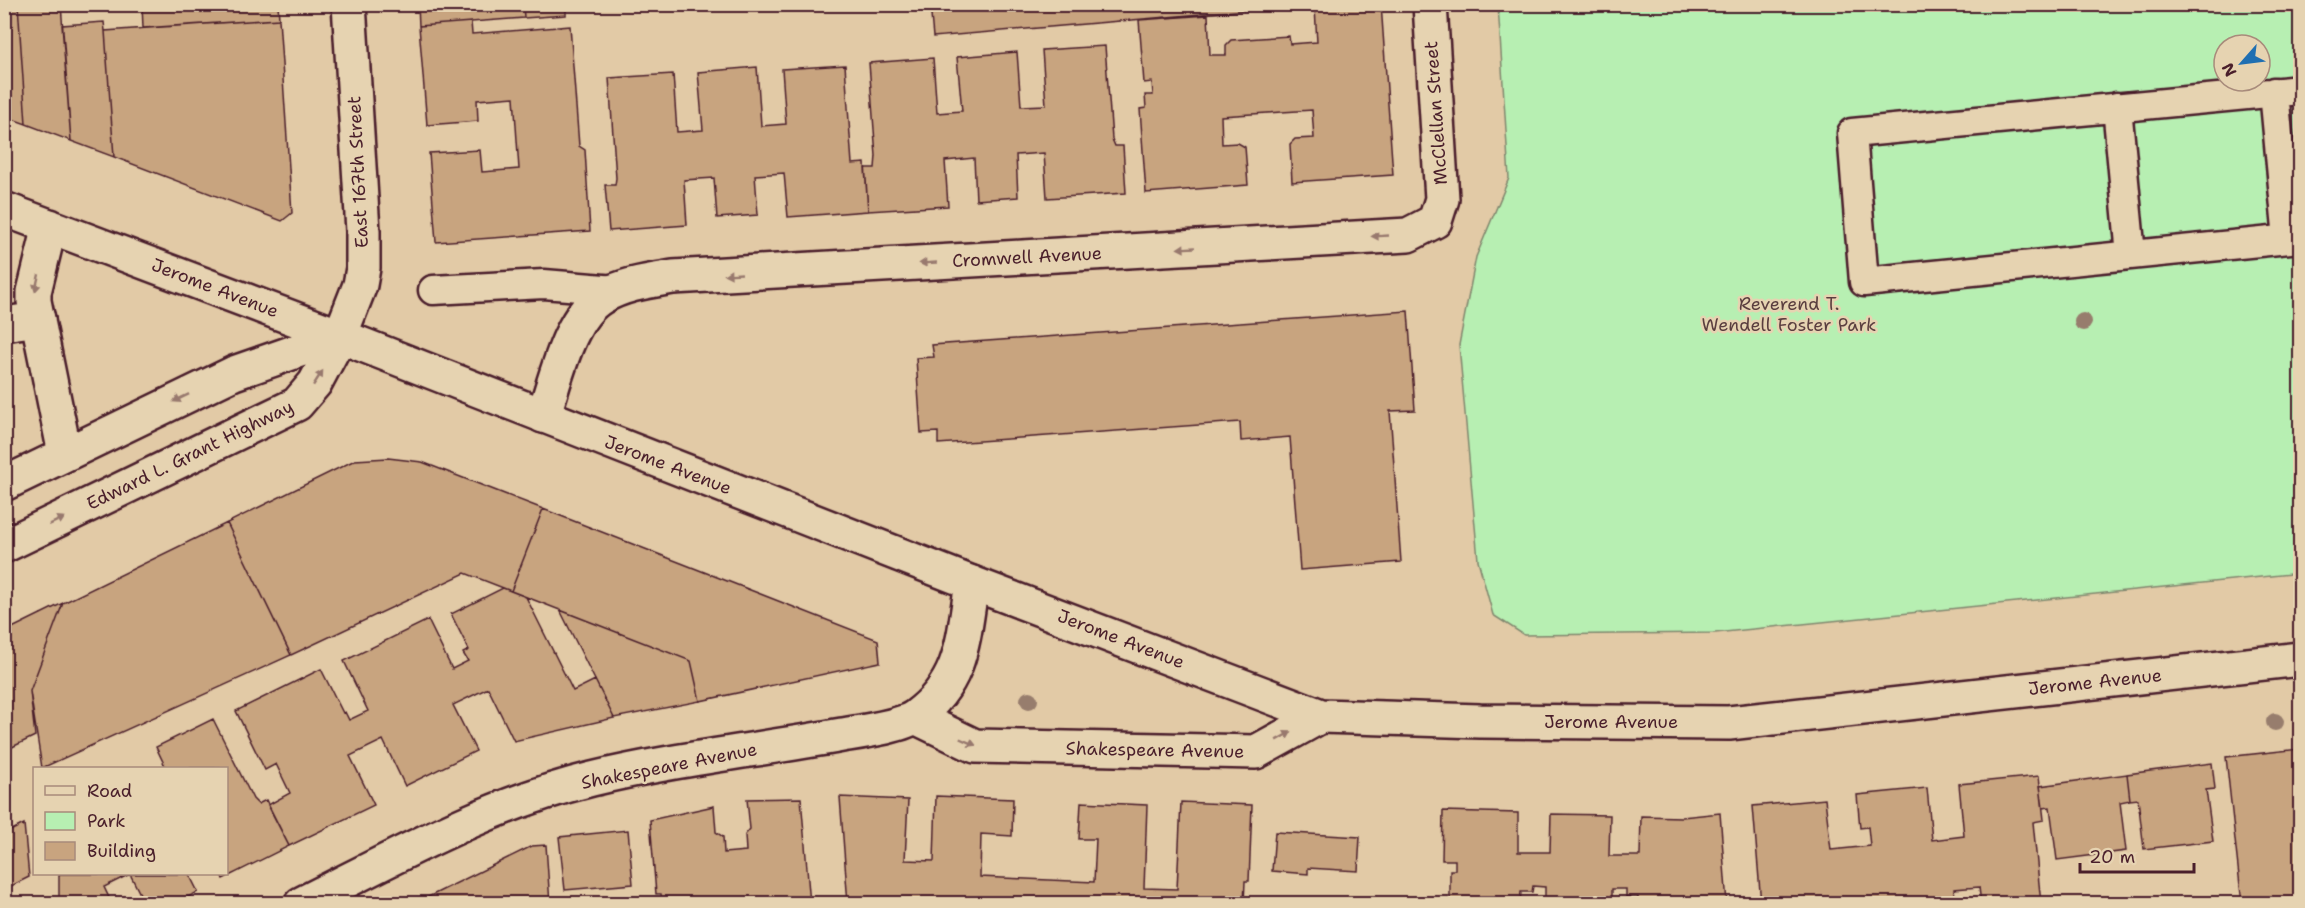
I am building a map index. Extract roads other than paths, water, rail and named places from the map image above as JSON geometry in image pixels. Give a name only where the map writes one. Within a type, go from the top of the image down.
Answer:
[{"type":"main road","name":"East 167th Street","points":[[340,336],[354,303],[363,268],[363,231],[349,4]]},
{"type":"main road","name":"McClellan Street","points":[[1430,4],[1442,199],[1435,220]]},
{"type":"main road","name":"Jerome Avenue","points":[[4,208],[1321,716],[1729,723],[2301,660]]},
{"type":"main road","name":"Cromwell Avenue","points":[[543,416],[574,326],[594,303],[616,290],[634,284],[674,277],[1408,235],[1435,220]]},
{"type":"main road","points":[[50,226],[34,292],[65,454]]},
{"type":"main road","points":[[4,324],[38,319]]},
{"type":"main road","points":[[4,484],[234,373],[340,336]]},
{"type":"main road","name":"Edward L. Grant Highway","points":[[4,546],[297,404],[315,383],[340,336]]},
{"type":"main road","name":"Shakespeare Avenue","points":[[301,903],[452,830],[518,802],[591,779],[666,763],[864,731],[915,717],[943,690],[959,661],[972,583]]},
{"type":"main road","name":"Shakespeare Avenue","points":[[915,717],[975,746],[1256,752],[1321,716]]},
{"type":"street","points":[[2287,91],[2294,238],[1864,282],[1852,133],[2287,91]]},
{"type":"street","points":[[2117,107],[2131,255]]},
{"type":"street","name":"Cromwell Avenue","points":[[433,290],[544,284],[616,290]]},
{"type":"park label","name":"Reverend T. Wendell Foster Park","points":[[1789,314]]}]
